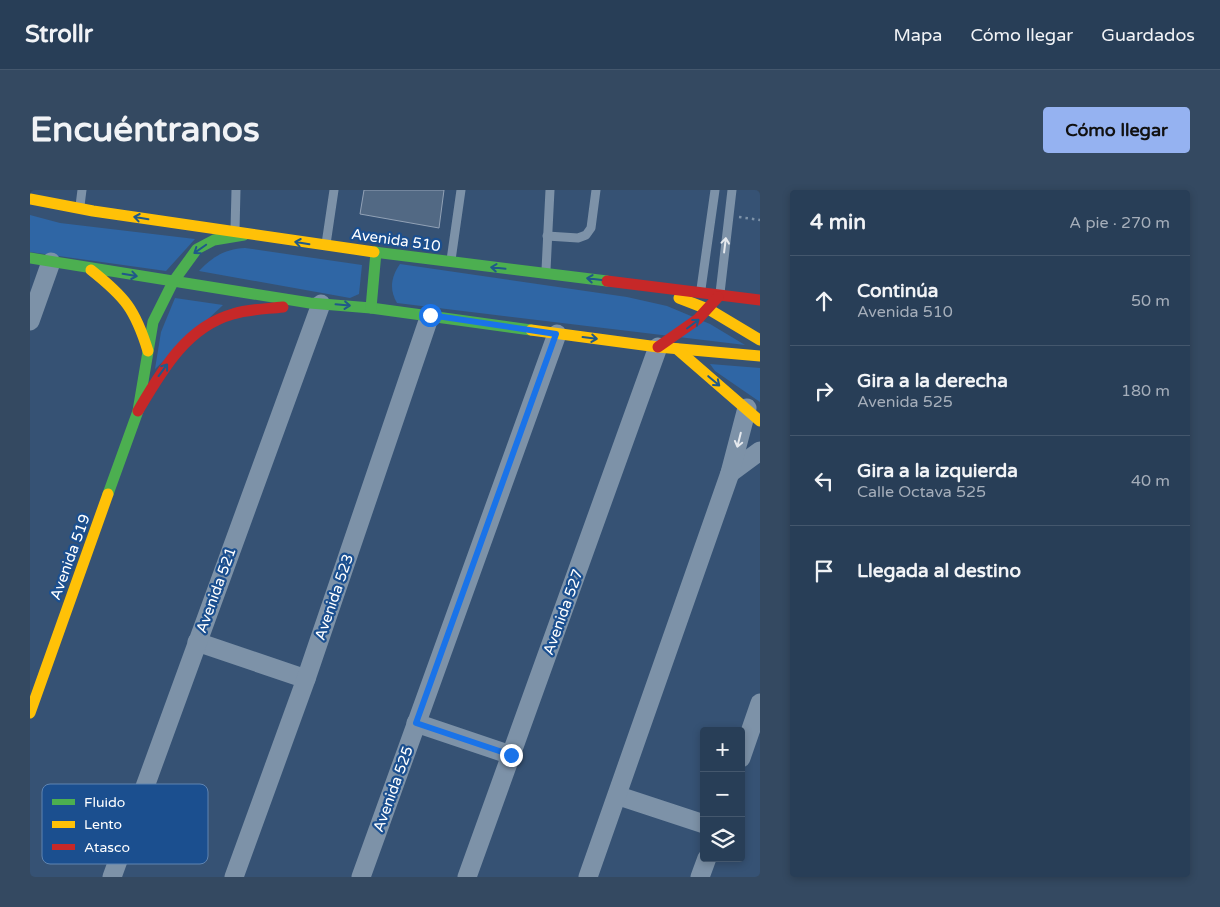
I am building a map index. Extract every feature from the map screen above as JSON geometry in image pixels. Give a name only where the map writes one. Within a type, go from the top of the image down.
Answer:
[{"type":"main road","name":"Avenida 510","points":[[30,199],[326,246],[451,263],[701,291],[760,300]]},
{"type":"main road","points":[[138,411],[153,322],[173,282],[197,249],[214,240],[240,233]]},
{"type":"main road","points":[[371,308],[376,252]]},
{"type":"main road","points":[[30,258],[89,269],[315,303],[430,315],[658,347],[760,356]]},
{"type":"main road","points":[[89,269],[122,295],[138,318],[148,351]]},
{"type":"main road","points":[[642,284],[710,310],[760,340]]},
{"type":"main road","points":[[658,347],[687,329],[710,310],[720,294]]},
{"type":"main road","points":[[138,411],[162,370],[190,336],[226,316],[315,303]]},
{"type":"main road","points":[[677,349],[760,421]]},
{"type":"main road","name":"Avenida 519","points":[[30,714],[138,411]]},
{"type":"street","points":[[30,321],[51,262]]},
{"type":"street","name":"Avenida 521","points":[[146,784],[198,642],[315,303]]},
{"type":"street","name":"Avenida 523","points":[[234,877],[306,679],[430,315]]},
{"type":"street","name":"Avenida 525","points":[[361,877],[556,334]]},
{"type":"street","name":"Avenida 527","points":[[467,877],[658,347]]},
{"type":"street","points":[[588,877],[619,796],[730,473],[747,408]]},
{"type":"street","points":[[730,473],[760,451]]},
{"type":"street","points":[[198,642],[306,679]]},
{"type":"street","points":[[745,746],[760,703]]},
{"type":"street","points":[[416,723],[511,755]]},
{"type":"street","points":[[745,761],[760,743]]},
{"type":"street","points":[[619,796],[700,823]]},
{"type":"street","points":[[700,877],[705,862]]},
{"type":"street","name":"Avenida 521","points":[[112,877],[117,864]]},
{"type":"lane","points":[[80,208],[82,190]]},
{"type":"lane","points":[[236,190],[234,215],[240,233]]},
{"type":"lane","points":[[326,246],[334,190]]},
{"type":"lane","points":[[451,263],[461,190]]},
{"type":"lane","points":[[546,273],[550,190]]},
{"type":"lane","points":[[547,236],[578,238],[586,235],[590,228],[596,190]]},
{"type":"lane","points":[[701,291],[715,190]]},
{"type":"lane","points":[[720,294],[732,190]]},
{"type":"path","points":[[729,213],[740,218],[760,220]]},
{"type":"shaded area","points":[[30,215],[60,223],[195,239],[166,271],[30,252]]},
{"type":"shaded area","points":[[245,248],[362,265],[359,294],[350,298],[199,271],[219,255],[231,250]]},
{"type":"shaded area","points":[[400,264],[627,297],[667,306],[710,324],[745,345],[397,303],[394,298],[392,283]]},
{"type":"shaded area","points":[[175,298],[223,305],[155,369],[161,332]]},
{"type":"shaded area","points":[[710,364],[760,368],[760,402],[715,371]]},
{"type":"building","points":[[364,190],[444,190],[439,228],[360,214]]},
{"type":"traffic: fast","points":[[108,494],[138,411],[153,322],[173,282],[197,249],[214,240],[244,235]]},
{"type":"traffic: fast","points":[[374,252],[607,281]]},
{"type":"traffic: fast","points":[[371,308],[376,252]]},
{"type":"traffic: fast","points":[[30,258],[310,303],[371,308],[531,330]]},
{"type":"traffic: slow","points":[[30,199],[93,211],[374,252]]},
{"type":"traffic: slow","points":[[91,270],[121,296],[138,324],[148,351]]},
{"type":"traffic: slow","points":[[679,298],[710,310],[760,340]]},
{"type":"traffic: slow","points":[[531,330],[658,347],[760,356]]},
{"type":"traffic: slow","points":[[677,349],[760,421]]},
{"type":"traffic: slow","points":[[30,713],[108,494]]},
{"type":"traffic: jam","points":[[607,281],[760,300]]},
{"type":"traffic: jam","points":[[658,347],[698,319],[718,297]]},
{"type":"traffic: jam","points":[[138,411],[176,353],[202,329],[216,320],[239,312],[283,307]]},
{"type":"route","points":[[430,315],[556,334],[416,723],[511,755]]}]
